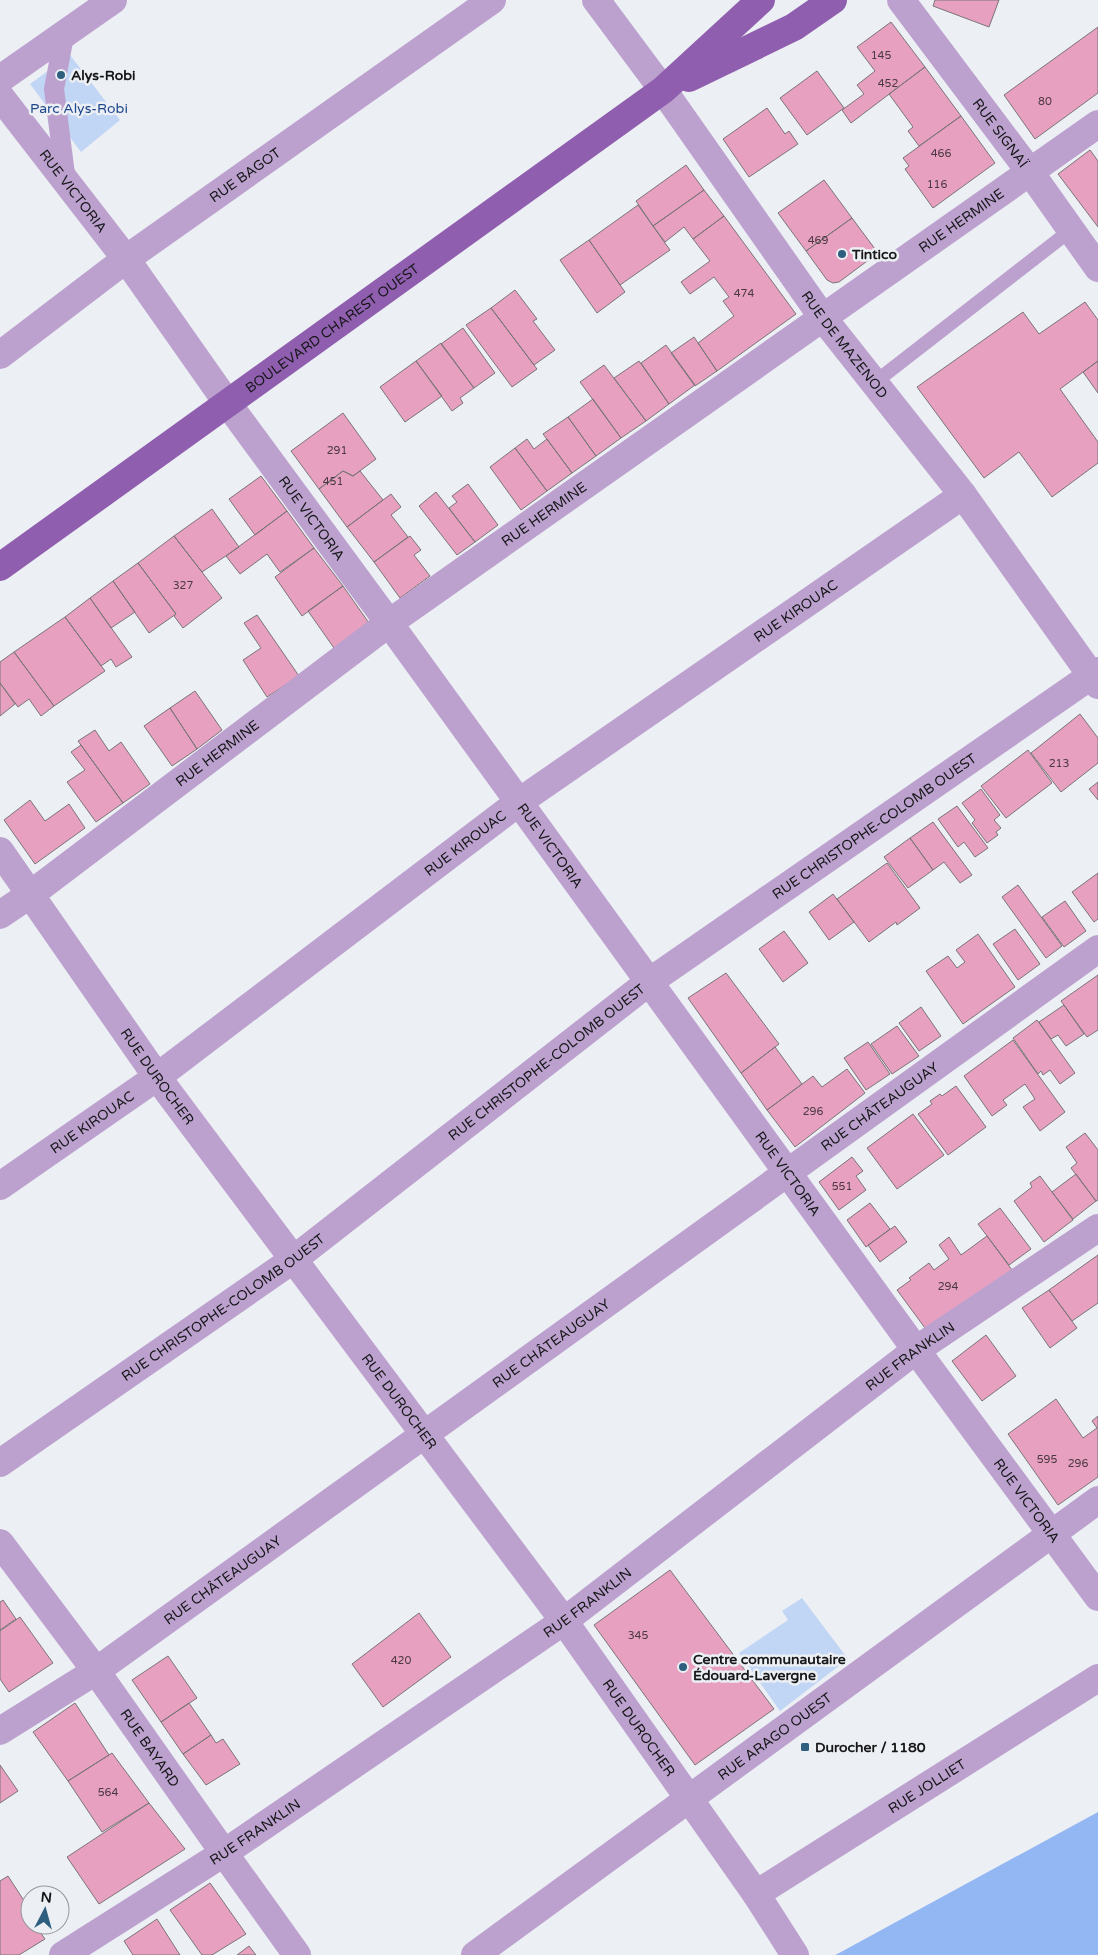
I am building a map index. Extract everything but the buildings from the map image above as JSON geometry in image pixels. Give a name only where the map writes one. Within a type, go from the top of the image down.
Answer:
[{"type":"main road","name":"BOULEVARD CHAREST OUEST","points":[[0,567],[663,90],[761,0]]},
{"type":"main road","name":"BOULEVARD CHAREST OUEST","points":[[663,90],[794,27],[833,0]]},
{"type":"street","points":[[0,79],[113,0]]},
{"type":"street","name":"RUE BAGOT","points":[[0,354],[126,260],[492,0]]},
{"type":"street","name":"RUE DE MAZENOD","points":[[596,0],[663,90],[823,318],[963,495],[1096,678]]},
{"type":"street","name":"RUE SIGNAÏ","points":[[901,0],[1030,172],[1098,268]]},
{"type":"street","points":[[64,36],[54,89],[66,182]]},
{"type":"street","name":"RUE VICTORIA","points":[[0,96],[126,260],[228,404],[916,1350],[1098,1597]]},
{"type":"street","name":"RUE HERMINE","points":[[0,915],[31,894],[389,623],[1098,124]]},
{"type":"street","name":"RUE KIROUAC","points":[[0,1186],[157,1077],[519,802],[963,495]]},
{"type":"street","name":"RUE CHRISTOPHE-COLOMB OUEST","points":[[0,1463],[294,1259],[649,982],[1096,678]]},
{"type":"street","name":"RUE DUROCHER","points":[[0,851],[157,1077],[426,1434],[564,1621],[756,1894],[795,1955]]},
{"type":"street","name":"RUE CHÂTEAUGUAY","points":[[0,1731],[96,1671],[1098,949]]},
{"type":"street","name":"RUE FRANKLIN","points":[[63,1955],[224,1853],[564,1621],[916,1350],[1098,1228]]},
{"type":"street","name":"RUE ARAGO OUEST","points":[[475,1955],[1098,1500]]},
{"type":"street","name":"RUE BAYARD","points":[[0,1543],[96,1671],[297,1955]]},
{"type":"street","name":"RUE JOLLIET","points":[[756,1894],[1098,1678]]},
{"type":"lane","points":[[874,383],[1071,230]]},
{"type":"green space","name":"Parc Alys-Robi","points":[[70,55],[120,120],[81,152],[30,84]]},
{"type":"green space","points":[[802,1598],[848,1659],[780,1711],[739,1653],[788,1620],[782,1611]]},
{"type":"shaded area","points":[[1098,1812],[1098,1955],[835,1955],[841,1952]]},
{"type":"place","name":"Alys-Robi","points":[[61,75]]},
{"type":"place","name":"Tintico","points":[[842,254]]},
{"type":"place","name":"Centre communautaire Édouard-Lavergne","points":[[683,1667]]},
{"type":"place","name":"Durocher / 1180","points":[[805,1747]]}]
